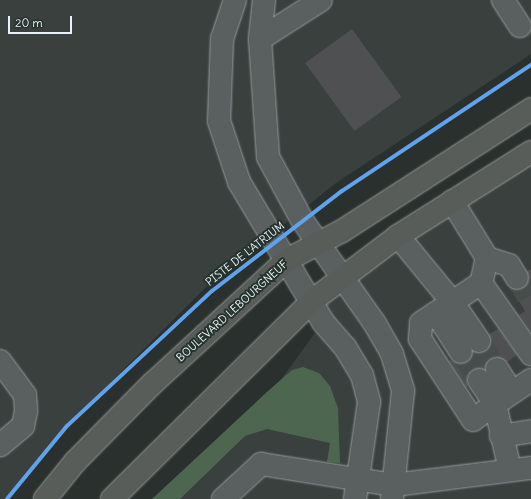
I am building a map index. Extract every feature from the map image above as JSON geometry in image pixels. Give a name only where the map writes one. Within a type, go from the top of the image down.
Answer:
[{"type":"main road","name":"BOULEVARD LEBOURGNEUF","points":[[45,499],[75,462],[152,384],[287,260],[319,245],[531,109]]},
{"type":"main road","points":[[112,499],[312,301],[398,236],[531,152]]},
{"type":"lane","points":[[235,0],[222,39],[219,121],[239,182],[312,301],[323,322],[345,347],[362,375],[369,402],[356,489]]},
{"type":"lane","points":[[264,0],[260,39],[268,157],[319,245],[341,278],[376,324],[392,354],[403,391],[393,492]]},
{"type":"lane","points":[[260,39],[321,0]]},
{"type":"lane","points":[[503,0],[520,26]]},
{"type":"lane","points":[[452,201],[487,258],[509,265],[517,278]]},
{"type":"lane","points":[[398,236],[470,347]]},
{"type":"lane","points":[[487,258],[482,283],[421,323],[420,339],[473,420],[531,380]]},
{"type":"lane","points":[[482,283],[531,354]]},
{"type":"lane","points":[[0,362],[25,396],[26,411],[23,426],[0,445]]},
{"type":"lane","points":[[488,374],[503,398],[501,436],[510,470]]},
{"type":"lane","points":[[501,436],[531,431]]},
{"type":"lane","points":[[223,499],[261,464],[356,489],[393,492],[510,470],[531,468]]},
{"type":"shaded area","points":[[0,0],[531,0],[531,54],[336,183],[206,287],[67,426],[7,499],[0,499]]},
{"type":"shaded area","points":[[531,157],[531,499],[158,499],[250,417],[282,378],[323,322],[312,301]]},
{"type":"green space","points":[[303,367],[319,373],[330,386],[338,408],[340,463],[327,462],[330,443],[267,429],[245,436],[180,499],[152,499],[292,370]]},
{"type":"building","points":[[352,29],[401,97],[354,131],[305,63]]},
{"type":"building","points":[[531,269],[531,332],[519,315],[525,311],[512,289],[523,289],[528,284],[527,271]]},
{"type":"building","points":[[498,329],[517,355],[507,362],[496,357],[490,359],[485,369],[472,369],[468,375],[467,388],[449,360],[462,364],[468,362],[473,352],[486,351],[490,346],[489,334]]},
{"type":"tunnel","points":[[517,278],[531,302]]},
{"type":"tunnel","points":[[479,341],[497,369]]},
{"type":"tunnel","points":[[461,352],[479,380]]},
{"type":"cycle path","name":"PISTE DE L'ATRIUM","points":[[7,499],[67,426],[212,291],[342,191],[531,65]]}]
